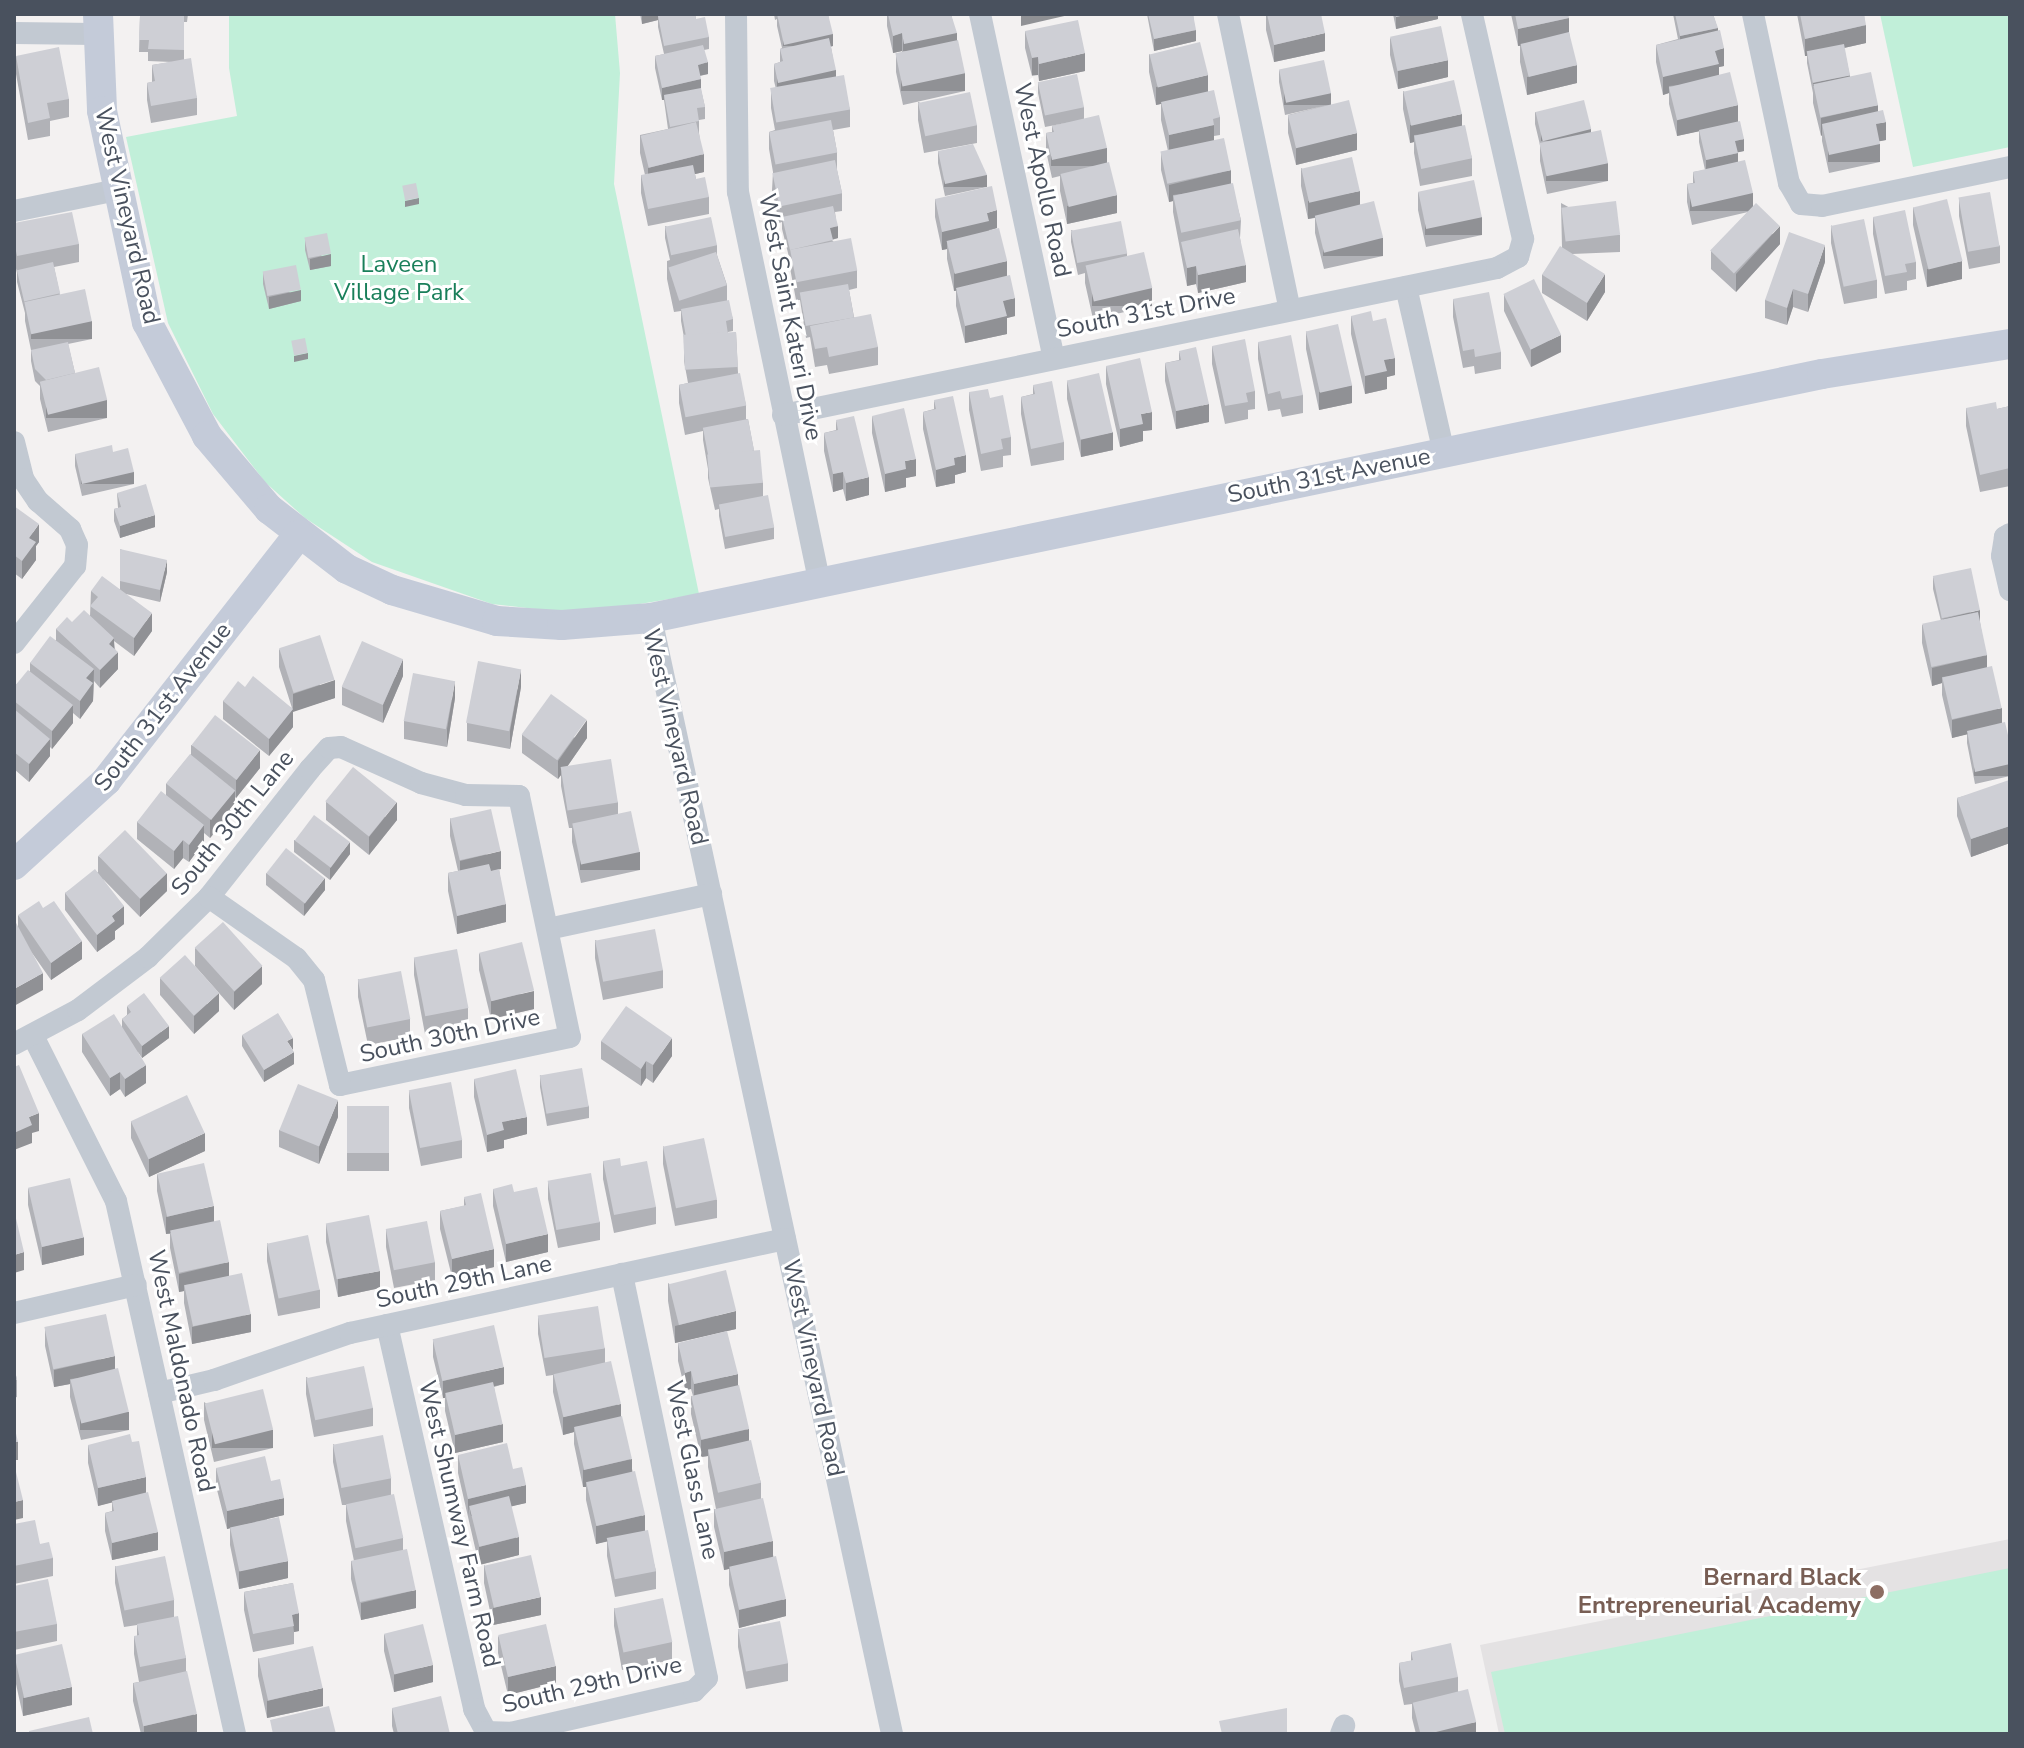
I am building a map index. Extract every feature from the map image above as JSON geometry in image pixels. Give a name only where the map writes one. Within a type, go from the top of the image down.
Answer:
[{"type":"street","name":"West Saint Kateri Drive","points":[[736,14],[738,192],[819,580]]},
{"type":"street","name":"West Apollo Road","points":[[980,14],[1054,358]]},
{"type":"street","points":[[1228,14],[1290,310]]},
{"type":"street","name":"South 31st Drive","points":[[783,415],[1497,268],[1518,257],[1523,239],[1472,14]]},
{"type":"street","points":[[1753,14],[1789,183],[1801,204],[1822,206],[2010,167]]},
{"type":"street","points":[[14,33],[97,24]]},
{"type":"street","name":"West Vineyard Road","points":[[97,24],[102,111],[147,322],[184,400],[240,480],[298,535],[347,569],[467,615],[530,625],[651,618],[892,1734]]},
{"type":"street","points":[[14,211],[117,190]]},
{"type":"street","points":[[1406,287],[1444,453]]},
{"type":"street","name":"South 31st Avenue","points":[[651,618],[819,580],[1822,374],[2010,344]]},
{"type":"street","points":[[14,442],[23,479],[38,501],[70,529],[77,545],[75,566],[14,643]]},
{"type":"street","name":"South 31st Avenue","points":[[14,865],[106,781],[298,535]]},
{"type":"street","points":[[2007,536],[2002,556],[2010,590]]},
{"type":"street","name":"South 30th Lane","points":[[23,1040],[78,1010],[148,957],[209,897],[329,748],[341,747],[421,783],[466,795],[519,796],[548,929]]},
{"type":"street","points":[[548,929],[711,894]]},
{"type":"street","name":"South 30th Drive","points":[[209,897],[296,958],[314,980],[340,1085],[570,1037],[548,929]]},
{"type":"street","name":"West Maldonado Road","points":[[23,1040],[116,1201],[235,1734]]},
{"type":"street","name":"South 29th Lane","points":[[159,1393],[387,1325],[785,1239]]},
{"type":"street","name":"West Glass Lane","points":[[622,1274],[707,1678]]},
{"type":"street","points":[[14,1313],[136,1285]]},
{"type":"street","name":"West Shumway Farm Road","points":[[387,1325],[474,1709],[486,1732]]},
{"type":"street","name":"South 29th Drive","points":[[486,1732],[510,1733],[694,1691],[707,1678]]},
{"type":"shaded area","name":"Bernard Black Entrepreneurial Academy","points":[[2010,1539],[2010,1734],[1499,1734],[1480,1645]]},
{"type":"green space","name":"Laveen Village Park","points":[[229,14],[615,14],[620,73],[614,184],[699,594],[610,609],[553,611],[492,604],[372,562],[305,518],[265,482],[213,414],[168,323],[126,137],[237,116],[229,68]]},
{"type":"green space","points":[[1880,14],[2010,14],[2010,147],[1913,167]]},
{"type":"green space","name":"Bernard Black Entrepreneurial Academy","points":[[2010,1568],[2010,1734],[1505,1734],[1491,1672]]},
{"type":"building","points":[[695,14],[696,19],[705,17],[709,37],[664,46],[658,16]]},
{"type":"building","points":[[777,14],[828,14],[833,34],[784,45]]},
{"type":"building","points":[[888,14],[951,14],[957,33],[904,44],[902,33],[893,36]]},
{"type":"building","points":[[1148,14],[1193,14],[1196,30],[1154,39]]},
{"type":"building","points":[[1267,14],[1321,14],[1325,33],[1274,45]]},
{"type":"building","points":[[1515,14],[1568,14],[1569,18],[1518,29]]},
{"type":"building","points":[[1675,14],[1713,14],[1718,28],[1680,36]]},
{"type":"building","points":[[1800,14],[1864,14],[1866,25],[1805,39]]},
{"type":"building","points":[[140,16],[184,16],[184,50],[148,49],[149,40],[139,40]]},
{"type":"building","points":[[1078,20],[1085,53],[1039,64],[1038,57],[1032,58],[1025,31]]},
{"type":"building","points":[[1441,26],[1448,60],[1397,71],[1390,37]]},
{"type":"building","points":[[1720,30],[1724,48],[1715,51],[1719,64],[1663,77],[1656,45]]},
{"type":"building","points":[[1569,32],[1577,65],[1529,77],[1520,44]]},
{"type":"building","points":[[829,38],[836,70],[778,83],[774,64],[783,61],[780,49]]},
{"type":"building","points":[[958,40],[965,73],[902,87],[895,53]]},
{"type":"building","points":[[1200,42],[1208,75],[1158,88],[1150,55]]},
{"type":"building","points":[[1844,44],[1850,75],[1813,83],[1807,51]]},
{"type":"building","points":[[703,45],[708,62],[698,65],[701,79],[662,88],[655,56]]},
{"type":"building","points":[[59,47],[69,99],[47,103],[50,118],[28,123],[16,56]]},
{"type":"building","points":[[191,58],[197,98],[151,106],[147,83],[155,81],[152,65]]},
{"type":"building","points":[[1324,60],[1331,93],[1286,103],[1279,70]]},
{"type":"building","points":[[1730,72],[1738,105],[1677,120],[1669,87]]},
{"type":"building","points":[[1871,72],[1878,105],[1820,118],[1813,84]]},
{"type":"building","points":[[1077,74],[1084,107],[1045,116],[1038,82]]},
{"type":"building","points":[[844,75],[850,109],[776,122],[770,88]]},
{"type":"building","points":[[1454,80],[1462,114],[1411,126],[1403,92]]},
{"type":"building","points":[[701,88],[705,107],[697,108],[699,121],[670,127],[664,95]]},
{"type":"building","points":[[1214,90],[1220,117],[1213,119],[1214,125],[1169,135],[1161,102]]},
{"type":"building","points":[[970,92],[977,125],[925,136],[918,103]]},
{"type":"building","points":[[1349,100],[1357,133],[1296,148],[1288,115]]},
{"type":"building","points":[[1584,100],[1591,129],[1543,141],[1535,112]]},
{"type":"building","points":[[1883,110],[1886,122],[1876,124],[1880,144],[1829,155],[1822,124]]},
{"type":"building","points":[[1099,115],[1107,148],[1052,160],[1046,133],[1054,132],[1052,126]]},
{"type":"building","points":[[831,120],[837,152],[775,164],[769,132]]},
{"type":"building","points":[[1740,121],[1744,139],[1735,141],[1738,153],[1706,160],[1699,130]]},
{"type":"building","points":[[696,122],[704,154],[649,168],[641,136]]},
{"type":"building","points":[[1465,125],[1472,158],[1421,169],[1414,136]]},
{"type":"building","points":[[1601,130],[1608,163],[1546,176],[1539,143]]},
{"type":"building","points":[[1224,138],[1231,170],[1167,184],[1160,152]]},
{"type":"building","points":[[973,144],[987,175],[945,184],[938,151]]},
{"type":"building","points":[[1352,157],[1360,191],[1309,203],[1301,169]]},
{"type":"building","points":[[835,160],[842,193],[779,207],[772,173]]},
{"type":"building","points":[[1745,160],[1753,193],[1692,207],[1687,184],[1695,183],[1693,172]]},
{"type":"building","points":[[1109,162],[1117,195],[1069,207],[1060,174]]},
{"type":"building","points":[[693,165],[696,179],[705,177],[709,197],[648,209],[641,175]]},
{"type":"building","points":[[1474,180],[1482,217],[1426,229],[1418,192]]},
{"type":"building","points":[[416,183],[419,198],[405,200],[402,186]]},
{"type":"building","points":[[1233,183],[1241,220],[1181,233],[1173,196]]},
{"type":"building","points":[[992,186],[997,210],[987,213],[989,221],[942,232],[935,199]]},
{"type":"building","points":[[1990,192],[2000,246],[1968,252],[1958,198]]},
{"type":"building","points":[[1947,199],[1962,261],[1929,270],[1913,207]]},
{"type":"building","points":[[1374,201],[1383,238],[1324,253],[1315,216]]},
{"type":"building","points":[[1616,201],[1620,235],[1566,241],[1561,208]]},
{"type":"building","points":[[1756,203],[1780,226],[1734,273],[1710,250]]},
{"type":"building","points":[[833,206],[838,226],[830,228],[833,240],[790,250],[782,217]]},
{"type":"building","points":[[1905,210],[1916,262],[1905,264],[1907,272],[1885,276],[1873,217]]},
{"type":"building","points":[[72,212],[79,244],[17,256],[14,223]]},
{"type":"building","points":[[711,217],[717,245],[671,255],[665,227]]},
{"type":"building","points":[[1864,219],[1877,280],[1844,287],[1831,226]]},
{"type":"building","points":[[1121,221],[1127,253],[1077,263],[1071,231]]},
{"type":"building","points":[[999,228],[1007,261],[955,274],[947,241]]},
{"type":"building","points":[[1238,229],[1246,265],[1198,275],[1196,266],[1187,268],[1181,242]]},
{"type":"building","points":[[1789,232],[1825,245],[1808,294],[1793,289],[1787,308],[1765,300]]},
{"type":"building","points":[[327,233],[331,254],[308,258],[304,237]]},
{"type":"building","points":[[851,238],[857,270],[796,282],[790,250]]},
{"type":"building","points":[[1560,246],[1605,274],[1587,303],[1542,275]]},
{"type":"building","points":[[716,252],[727,285],[679,301],[668,267]]},
{"type":"building","points":[[1144,252],[1152,288],[1094,302],[1086,265]]},
{"type":"building","points":[[53,262],[60,293],[24,302],[17,270]]},
{"type":"building","points":[[296,265],[301,290],[267,296],[263,271]]},
{"type":"building","points":[[1010,275],[1015,298],[1003,301],[1007,316],[965,326],[956,288]]},
{"type":"building","points":[[1534,279],[1561,335],[1531,350],[1503,294]]},
{"type":"building","points":[[848,284],[854,317],[806,326],[800,293]]},
{"type":"building","points":[[85,289],[92,321],[31,334],[24,302]]},
{"type":"building","points":[[1489,292],[1501,352],[1475,357],[1474,349],[1463,351],[1453,299]]},
{"type":"building","points":[[729,300],[733,319],[726,321],[728,334],[687,342],[681,309]]},
{"type":"building","points":[[1371,311],[1373,321],[1386,318],[1395,358],[1384,360],[1387,371],[1365,376],[1351,316]]},
{"type":"building","points":[[871,314],[878,347],[829,357],[827,347],[815,349],[810,326]]},
{"type":"building","points":[[1338,324],[1352,385],[1320,393],[1306,331]]},
{"type":"building","points":[[736,332],[738,367],[685,370],[683,335]]},
{"type":"building","points":[[1291,335],[1303,395],[1282,399],[1280,391],[1268,394],[1258,342]]},
{"type":"building","points":[[305,338],[308,353],[294,355],[291,341]]},
{"type":"building","points":[[1245,339],[1255,391],[1246,393],[1248,402],[1225,406],[1212,346]]},
{"type":"building","points":[[68,342],[75,373],[46,380],[35,369],[31,350]]},
{"type":"building","points":[[1196,347],[1209,404],[1176,411],[1165,363],[1181,360],[1179,351]]},
{"type":"building","points":[[1140,358],[1152,412],[1141,414],[1143,424],[1120,429],[1106,366]]},
{"type":"building","points":[[99,367],[107,400],[48,415],[40,382]]},
{"type":"building","points":[[740,373],[746,405],[685,417],[679,385]]},
{"type":"building","points":[[1099,373],[1113,432],[1081,440],[1067,380]]},
{"type":"building","points":[[1052,381],[1064,442],[1031,449],[1021,397],[1035,394],[1033,385]]},
{"type":"building","points":[[988,389],[990,398],[1003,395],[1011,437],[1001,439],[1003,449],[981,454],[969,392]]},
{"type":"building","points":[[953,396],[966,455],[954,458],[955,465],[936,470],[923,412],[936,409],[934,400]]},
{"type":"building","points":[[1996,402],[1997,409],[2010,406],[2010,468],[1980,475],[1966,408]]},
{"type":"building","points":[[904,408],[916,459],[905,461],[906,469],[885,474],[872,416]]},
{"type":"building","points":[[854,416],[869,477],[846,483],[843,472],[833,474],[824,433],[838,430],[836,420]]},
{"type":"building","points":[[748,419],[754,450],[709,459],[703,428]]},
{"type":"building","points":[[112,445],[113,452],[128,448],[134,472],[82,484],[75,454]]},
{"type":"building","points":[[760,450],[763,483],[710,487],[707,455]]},
{"type":"building","points":[[146,484],[155,515],[120,526],[114,509],[121,507],[117,493]]},
{"type":"building","points":[[768,495],[774,527],[725,537],[719,505]]},
{"type":"building","points":[[14,506],[39,524],[29,538],[36,542],[22,561],[14,555]]},
{"type":"building","points":[[120,549],[167,560],[160,590],[120,581]]},
{"type":"building","points":[[1971,568],[1980,610],[1942,618],[1933,576]]},
{"type":"building","points":[[102,576],[152,613],[134,638],[90,606],[98,597],[91,591]]},
{"type":"building","points":[[84,610],[114,638],[109,644],[118,652],[100,670],[56,629],[67,617],[72,622]]},
{"type":"building","points":[[1978,612],[1987,655],[1931,667],[1922,624]]},
{"type":"building","points":[[320,635],[335,680],[294,693],[279,648]]},
{"type":"building","points":[[50,636],[94,669],[86,678],[93,683],[80,701],[30,663]]},
{"type":"building","points":[[362,641],[403,659],[383,705],[342,687]]},
{"type":"building","points":[[478,661],[521,669],[509,731],[466,723]]},
{"type":"building","points":[[1992,666],[2002,708],[1952,719],[1942,677]]},
{"type":"building","points":[[28,670],[73,705],[52,731],[14,701],[14,687]]},
{"type":"building","points":[[413,673],[455,681],[446,729],[404,721]]},
{"type":"building","points":[[253,676],[293,709],[269,739],[223,701],[238,681],[245,687]]},
{"type":"building","points":[[551,694],[587,720],[557,760],[522,734]]},
{"type":"building","points":[[14,709],[50,739],[29,764],[14,752]]},
{"type":"building","points":[[215,715],[260,750],[237,780],[192,745]]},
{"type":"building","points":[[2005,722],[2010,764],[1975,772],[1967,731]]},
{"type":"building","points":[[190,754],[235,791],[211,820],[166,784]]},
{"type":"building","points":[[611,759],[618,802],[568,810],[561,767]]},
{"type":"building","points":[[353,767],[397,802],[369,836],[325,801]]},
{"type":"building","points":[[2009,780],[2010,826],[1971,839],[1957,798]]},
{"type":"building","points":[[161,791],[204,825],[189,845],[183,840],[174,851],[137,822]]},
{"type":"building","points":[[491,809],[501,851],[460,860],[450,818]]},
{"type":"building","points":[[631,811],[640,852],[581,865],[572,823]]},
{"type":"building","points":[[314,815],[350,842],[331,868],[295,841]]},
{"type":"building","points":[[125,830],[167,873],[140,899],[98,856]]},
{"type":"building","points":[[286,848],[325,878],[305,903],[266,873]]},
{"type":"building","points":[[489,864],[491,871],[499,869],[506,904],[457,916],[448,873]]},
{"type":"building","points":[[95,869],[124,906],[112,916],[115,921],[97,935],[65,893]]},
{"type":"building","points":[[39,901],[43,908],[54,901],[82,941],[51,963],[18,915]]},
{"type":"building","points":[[14,919],[43,973],[14,989]]},
{"type":"building","points":[[223,922],[262,966],[234,991],[195,947]]},
{"type":"building","points":[[655,929],[663,970],[603,982],[595,941]]},
{"type":"building","points":[[522,942],[534,991],[491,1001],[479,953]]},
{"type":"building","points":[[457,949],[468,1008],[425,1016],[414,957]]},
{"type":"building","points":[[185,955],[219,993],[194,1016],[160,978]]},
{"type":"building","points":[[401,971],[410,1019],[367,1027],[358,979]]},
{"type":"building","points":[[144,993],[169,1026],[142,1046],[122,1019],[131,1012],[127,1006]]},
{"type":"building","points":[[626,1006],[672,1038],[653,1065],[646,1061],[641,1069],[601,1041]]},
{"type":"building","points":[[278,1013],[293,1038],[287,1041],[294,1052],[264,1070],[242,1035]]},
{"type":"building","points":[[114,1014],[146,1065],[125,1079],[120,1072],[110,1078],[82,1034]]},
{"type":"building","points":[[19,1065],[39,1113],[29,1117],[32,1125],[14,1133],[14,1067]]},
{"type":"building","points":[[582,1068],[589,1106],[546,1114],[540,1075]]},
{"type":"building","points":[[516,1069],[527,1117],[502,1122],[504,1130],[487,1135],[474,1079]]},
{"type":"building","points":[[451,1082],[462,1140],[420,1148],[409,1090]]},
{"type":"building","points":[[298,1084],[338,1100],[319,1146],[279,1130]]},
{"type":"building","points":[[187,1095],[205,1133],[149,1159],[131,1121]]},
{"type":"building","points":[[347,1106],[389,1106],[389,1153],[347,1153]]},
{"type":"building","points":[[704,1138],[717,1200],[676,1208],[663,1147]]},
{"type":"building","points":[[620,1158],[621,1166],[647,1161],[656,1207],[614,1215],[603,1161]]},
{"type":"building","points":[[204,1163],[214,1206],[167,1217],[157,1174]]},
{"type":"building","points":[[591,1173],[600,1222],[556,1230],[548,1181]]},
{"type":"building","points":[[70,1178],[84,1237],[42,1247],[28,1188]]},
{"type":"building","points":[[512,1184],[514,1192],[537,1187],[548,1234],[506,1244],[493,1189]]},
{"type":"building","points":[[481,1193],[494,1249],[452,1259],[440,1211],[466,1205],[464,1197]]},
{"type":"building","points":[[14,1210],[24,1252],[14,1255]]},
{"type":"building","points":[[369,1215],[380,1271],[337,1279],[326,1223]]},
{"type":"building","points":[[220,1220],[229,1262],[179,1273],[170,1231]]},
{"type":"building","points":[[427,1221],[435,1262],[394,1270],[386,1229]]},
{"type":"building","points":[[308,1235],[320,1290],[279,1299],[267,1244]]},
{"type":"building","points":[[726,1270],[736,1311],[679,1325],[669,1284]]},
{"type":"building","points":[[242,1273],[251,1314],[193,1326],[184,1285]]},
{"type":"building","points":[[598,1306],[605,1348],[544,1358],[538,1316]]},
{"type":"building","points":[[106,1314],[115,1356],[53,1369],[44,1327]]},
{"type":"building","points":[[494,1325],[504,1367],[442,1381],[433,1339]]},
{"type":"building","points":[[727,1331],[738,1374],[694,1384],[691,1371],[685,1373],[678,1343]]},
{"type":"building","points":[[611,1361],[621,1404],[563,1417],[554,1374]]},
{"type":"building","points":[[364,1366],[373,1408],[315,1420],[306,1378]]},
{"type":"building","points":[[118,1368],[129,1412],[81,1424],[70,1380]]},
{"type":"building","points":[[493,1382],[503,1424],[455,1435],[445,1393]]},
{"type":"building","points":[[739,1385],[749,1429],[701,1440],[691,1396]]},
{"type":"building","points":[[263,1389],[273,1430],[215,1444],[205,1404]]},
{"type":"building","points":[[622,1416],[632,1459],[584,1470],[574,1427]]},
{"type":"building","points":[[130,1434],[132,1442],[139,1441],[146,1477],[98,1488],[88,1445]]},
{"type":"building","points":[[383,1435],[391,1478],[341,1488],[333,1445]]},
{"type":"building","points":[[751,1440],[761,1483],[718,1493],[708,1450]]},
{"type":"building","points":[[507,1443],[513,1469],[522,1467],[526,1485],[468,1499],[458,1455]]},
{"type":"building","points":[[265,1456],[271,1481],[280,1479],[284,1498],[227,1511],[216,1468]]},
{"type":"building","points":[[14,1464],[23,1500],[14,1502]]},
{"type":"building","points":[[635,1471],[645,1515],[596,1526],[586,1482]]},
{"type":"building","points":[[148,1492],[158,1532],[112,1543],[105,1513],[114,1511],[112,1501]]},
{"type":"building","points":[[394,1494],[403,1538],[355,1548],[346,1504]]},
{"type":"building","points":[[509,1496],[519,1537],[479,1547],[469,1506]]},
{"type":"building","points":[[763,1498],[773,1541],[724,1552],[714,1509]]},
{"type":"building","points":[[279,1517],[288,1561],[239,1571],[230,1527]]},
{"type":"building","points":[[35,1520],[40,1544],[49,1542],[53,1558],[14,1566],[14,1524]]},
{"type":"building","points":[[648,1530],[656,1571],[615,1579],[607,1538]]},
{"type":"building","points":[[407,1549],[416,1590],[360,1602],[351,1561]]},
{"type":"building","points":[[531,1555],[541,1597],[494,1608],[484,1566]]},
{"type":"building","points":[[165,1556],[174,1600],[124,1611],[115,1567]]},
{"type":"building","points":[[776,1556],[786,1599],[739,1610],[729,1567]]},
{"type":"building","points":[[48,1579],[57,1624],[14,1632],[14,1586]]},
{"type":"building","points":[[293,1583],[299,1613],[292,1615],[294,1626],[253,1634],[244,1592]]},
{"type":"building","points":[[663,1598],[672,1642],[623,1652],[614,1608]]},
{"type":"building","points":[[178,1616],[186,1658],[140,1667],[134,1636],[139,1635],[137,1624]]},
{"type":"building","points":[[780,1621],[788,1663],[746,1671],[738,1629]]},
{"type":"building","points":[[423,1624],[433,1665],[394,1674],[384,1634]]},
{"type":"building","points":[[546,1624],[556,1666],[508,1677],[498,1635]]},
{"type":"building","points":[[1451,1643],[1458,1677],[1404,1688],[1399,1663],[1413,1660],[1411,1652]]},
{"type":"building","points":[[62,1644],[72,1687],[24,1698],[14,1655]]},
{"type":"building","points":[[313,1646],[323,1688],[268,1700],[258,1659]]},
{"type":"building","points":[[187,1671],[197,1714],[143,1726],[133,1683]]},
{"type":"building","points":[[1468,1689],[1476,1722],[1420,1734],[1413,1703]]},
{"type":"building","points":[[441,1696],[450,1734],[398,1734],[392,1708]]},
{"type":"building","points":[[329,1706],[336,1734],[273,1734],[270,1720]]},
{"type":"building","points":[[1287,1708],[1287,1734],[1222,1734],[1219,1721]]},
{"type":"building","points":[[89,1717],[93,1734],[29,1734],[29,1731]]},
{"type":"place","name":"Bernard Black Entrepreneurial Academy","points":[[1877,1592]]}]
